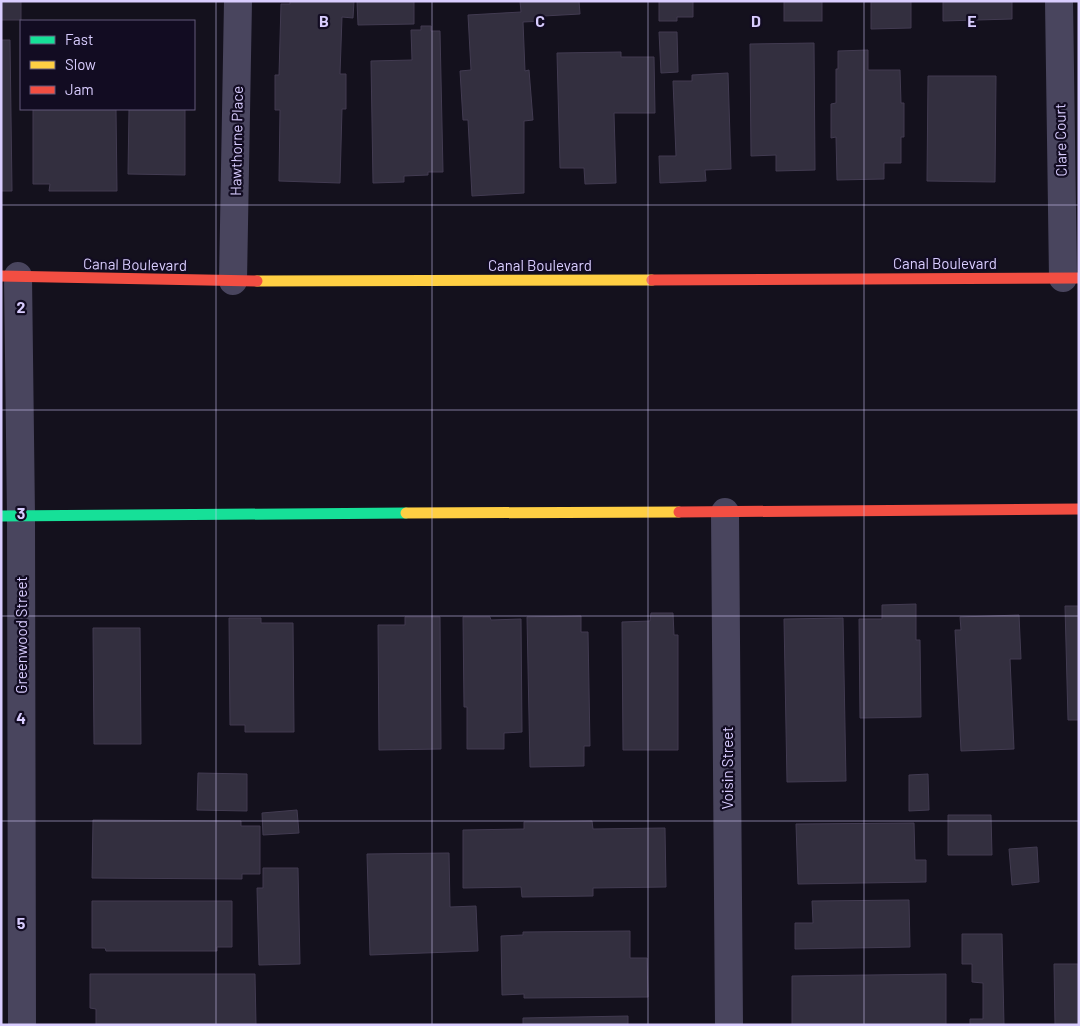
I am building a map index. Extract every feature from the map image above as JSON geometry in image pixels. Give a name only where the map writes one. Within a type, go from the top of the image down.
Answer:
[{"type":"main road","name":"Canal Boulevard","points":[[10,276],[233,281],[1071,278]]},
{"type":"main road","points":[[11,516],[1079,509]]},
{"type":"street","name":"Hawthorne Place","points":[[233,281],[238,1]]},
{"type":"street","name":"Clare Court","points":[[1059,1],[1071,278]]},
{"type":"street","name":"Greenwood Street","points":[[10,276],[11,516],[22,1025]]},
{"type":"street","name":"Voisin Street","points":[[725,512],[729,1025]]},
{"type":"building","points":[[1,1],[21,1],[21,20],[1,20]]},
{"type":"building","points":[[290,1],[354,1],[353,18],[342,17],[340,74],[346,74],[346,109],[342,109],[340,183],[279,181],[280,110],[275,110],[275,75],[279,75],[281,4],[290,4]]},
{"type":"building","points":[[357,1],[414,1],[414,24],[358,25]]},
{"type":"building","points":[[520,1],[579,1],[580,14],[544,16],[544,21],[523,22],[525,71],[529,70],[533,120],[524,121],[524,193],[472,196],[468,120],[463,120],[460,71],[471,70],[468,15],[521,12]]},
{"type":"building","points":[[659,1],[693,1],[693,17],[677,17],[677,21],[659,21]]},
{"type":"building","points":[[784,1],[822,1],[822,21],[784,21]]},
{"type":"building","points":[[871,1],[911,1],[911,28],[871,29]]},
{"type":"building","points":[[943,1],[1012,1],[1012,19],[943,21]]},
{"type":"building","points":[[421,26],[431,26],[431,31],[440,31],[443,172],[428,172],[428,175],[404,176],[404,182],[373,183],[371,61],[412,60],[411,30],[421,30]]},
{"type":"building","points":[[659,32],[677,32],[678,72],[661,73]]},
{"type":"building","points":[[1,40],[10,40],[12,191],[1,191]]},
{"type":"building","points":[[814,43],[815,170],[776,171],[776,155],[751,156],[750,44]]},
{"type":"building","points":[[868,50],[868,70],[900,70],[901,103],[904,103],[904,137],[901,137],[901,163],[884,163],[884,179],[837,180],[836,137],[831,138],[831,104],[836,103],[838,51]]},
{"type":"building","points":[[621,52],[621,57],[654,57],[655,113],[614,113],[616,183],[585,184],[584,168],[560,168],[557,53]]},
{"type":"building","points":[[728,73],[731,169],[705,170],[706,181],[660,183],[659,156],[676,156],[673,81],[692,81],[692,75]]},
{"type":"building","points":[[928,76],[996,76],[995,182],[927,181]]},
{"type":"building","points":[[33,110],[116,110],[117,191],[49,191],[50,184],[33,184]]},
{"type":"building","points":[[129,110],[185,110],[185,175],[128,174]]},
{"type":"building","points":[[916,604],[916,640],[920,640],[921,717],[860,718],[859,619],[882,619],[882,605]]},
{"type":"building","points":[[1065,606],[1079,606],[1079,720],[1068,720]]},
{"type":"building","points":[[651,613],[673,613],[674,635],[678,635],[678,750],[623,750],[622,622],[650,621]]},
{"type":"building","points":[[1019,615],[1021,659],[1010,659],[1014,749],[961,751],[955,630],[961,630],[960,617]]},
{"type":"building","points":[[581,616],[581,632],[588,632],[590,746],[584,746],[584,766],[530,767],[527,617]]},
{"type":"building","points":[[405,617],[440,617],[441,749],[379,750],[378,625],[405,625]]},
{"type":"building","points":[[463,617],[490,617],[491,620],[521,619],[522,732],[504,733],[504,749],[467,749],[467,707],[464,707]]},
{"type":"building","points":[[229,618],[261,618],[261,623],[293,623],[294,732],[245,732],[245,725],[230,725]]},
{"type":"building","points":[[843,618],[846,781],[787,782],[784,619]]},
{"type":"building","points":[[93,628],[140,628],[141,744],[94,744]]},
{"type":"building","points":[[198,773],[247,774],[247,811],[197,810]]},
{"type":"building","points":[[928,774],[929,810],[909,811],[909,775]]},
{"type":"building","points":[[297,810],[299,833],[263,835],[262,813]]},
{"type":"building","points":[[948,815],[991,815],[992,855],[948,855]]},
{"type":"building","points":[[93,820],[241,821],[241,826],[260,826],[260,874],[242,874],[242,879],[92,878]]},
{"type":"building","points":[[592,821],[593,829],[665,828],[666,887],[593,888],[593,896],[522,897],[521,887],[463,888],[463,830],[524,829],[524,822]]},
{"type":"building","points":[[914,823],[915,860],[926,860],[926,882],[798,884],[796,824]]},
{"type":"building","points":[[1037,847],[1039,882],[1012,885],[1009,849]]},
{"type":"building","points":[[449,853],[450,907],[476,906],[478,951],[370,955],[367,854]]},
{"type":"building","points":[[263,868],[298,868],[300,964],[259,965],[257,888],[263,888]]},
{"type":"building","points":[[909,900],[910,947],[795,949],[795,923],[813,923],[812,901]]},
{"type":"building","points":[[92,901],[232,901],[232,947],[217,947],[217,951],[106,951],[105,948],[92,948]]},
{"type":"building","points":[[630,931],[630,958],[647,958],[648,997],[524,998],[524,994],[502,995],[501,936],[523,935],[523,932]]},
{"type":"building","points":[[962,934],[1002,934],[1004,1025],[970,1025],[970,1019],[983,1019],[983,983],[972,982],[972,964],[962,964]]},
{"type":"building","points":[[1054,964],[1078,964],[1079,1025],[1055,1025]]},
{"type":"building","points":[[90,974],[255,974],[256,1025],[96,1025],[96,1009],[90,1008]]},
{"type":"building","points":[[946,974],[946,1025],[792,1025],[792,976]]},
{"type":"building","points":[[628,1016],[628,1025],[523,1025],[523,1018]]},
{"type":"traffic: fast","points":[[1,516],[406,513]]},
{"type":"traffic: slow","points":[[257,281],[652,280]]},
{"type":"traffic: slow","points":[[406,513],[679,512]]},
{"type":"traffic: jam","points":[[1,276],[257,281]]},
{"type":"traffic: jam","points":[[652,280],[1079,278]]},
{"type":"traffic: jam","points":[[679,512],[1079,509]]}]
